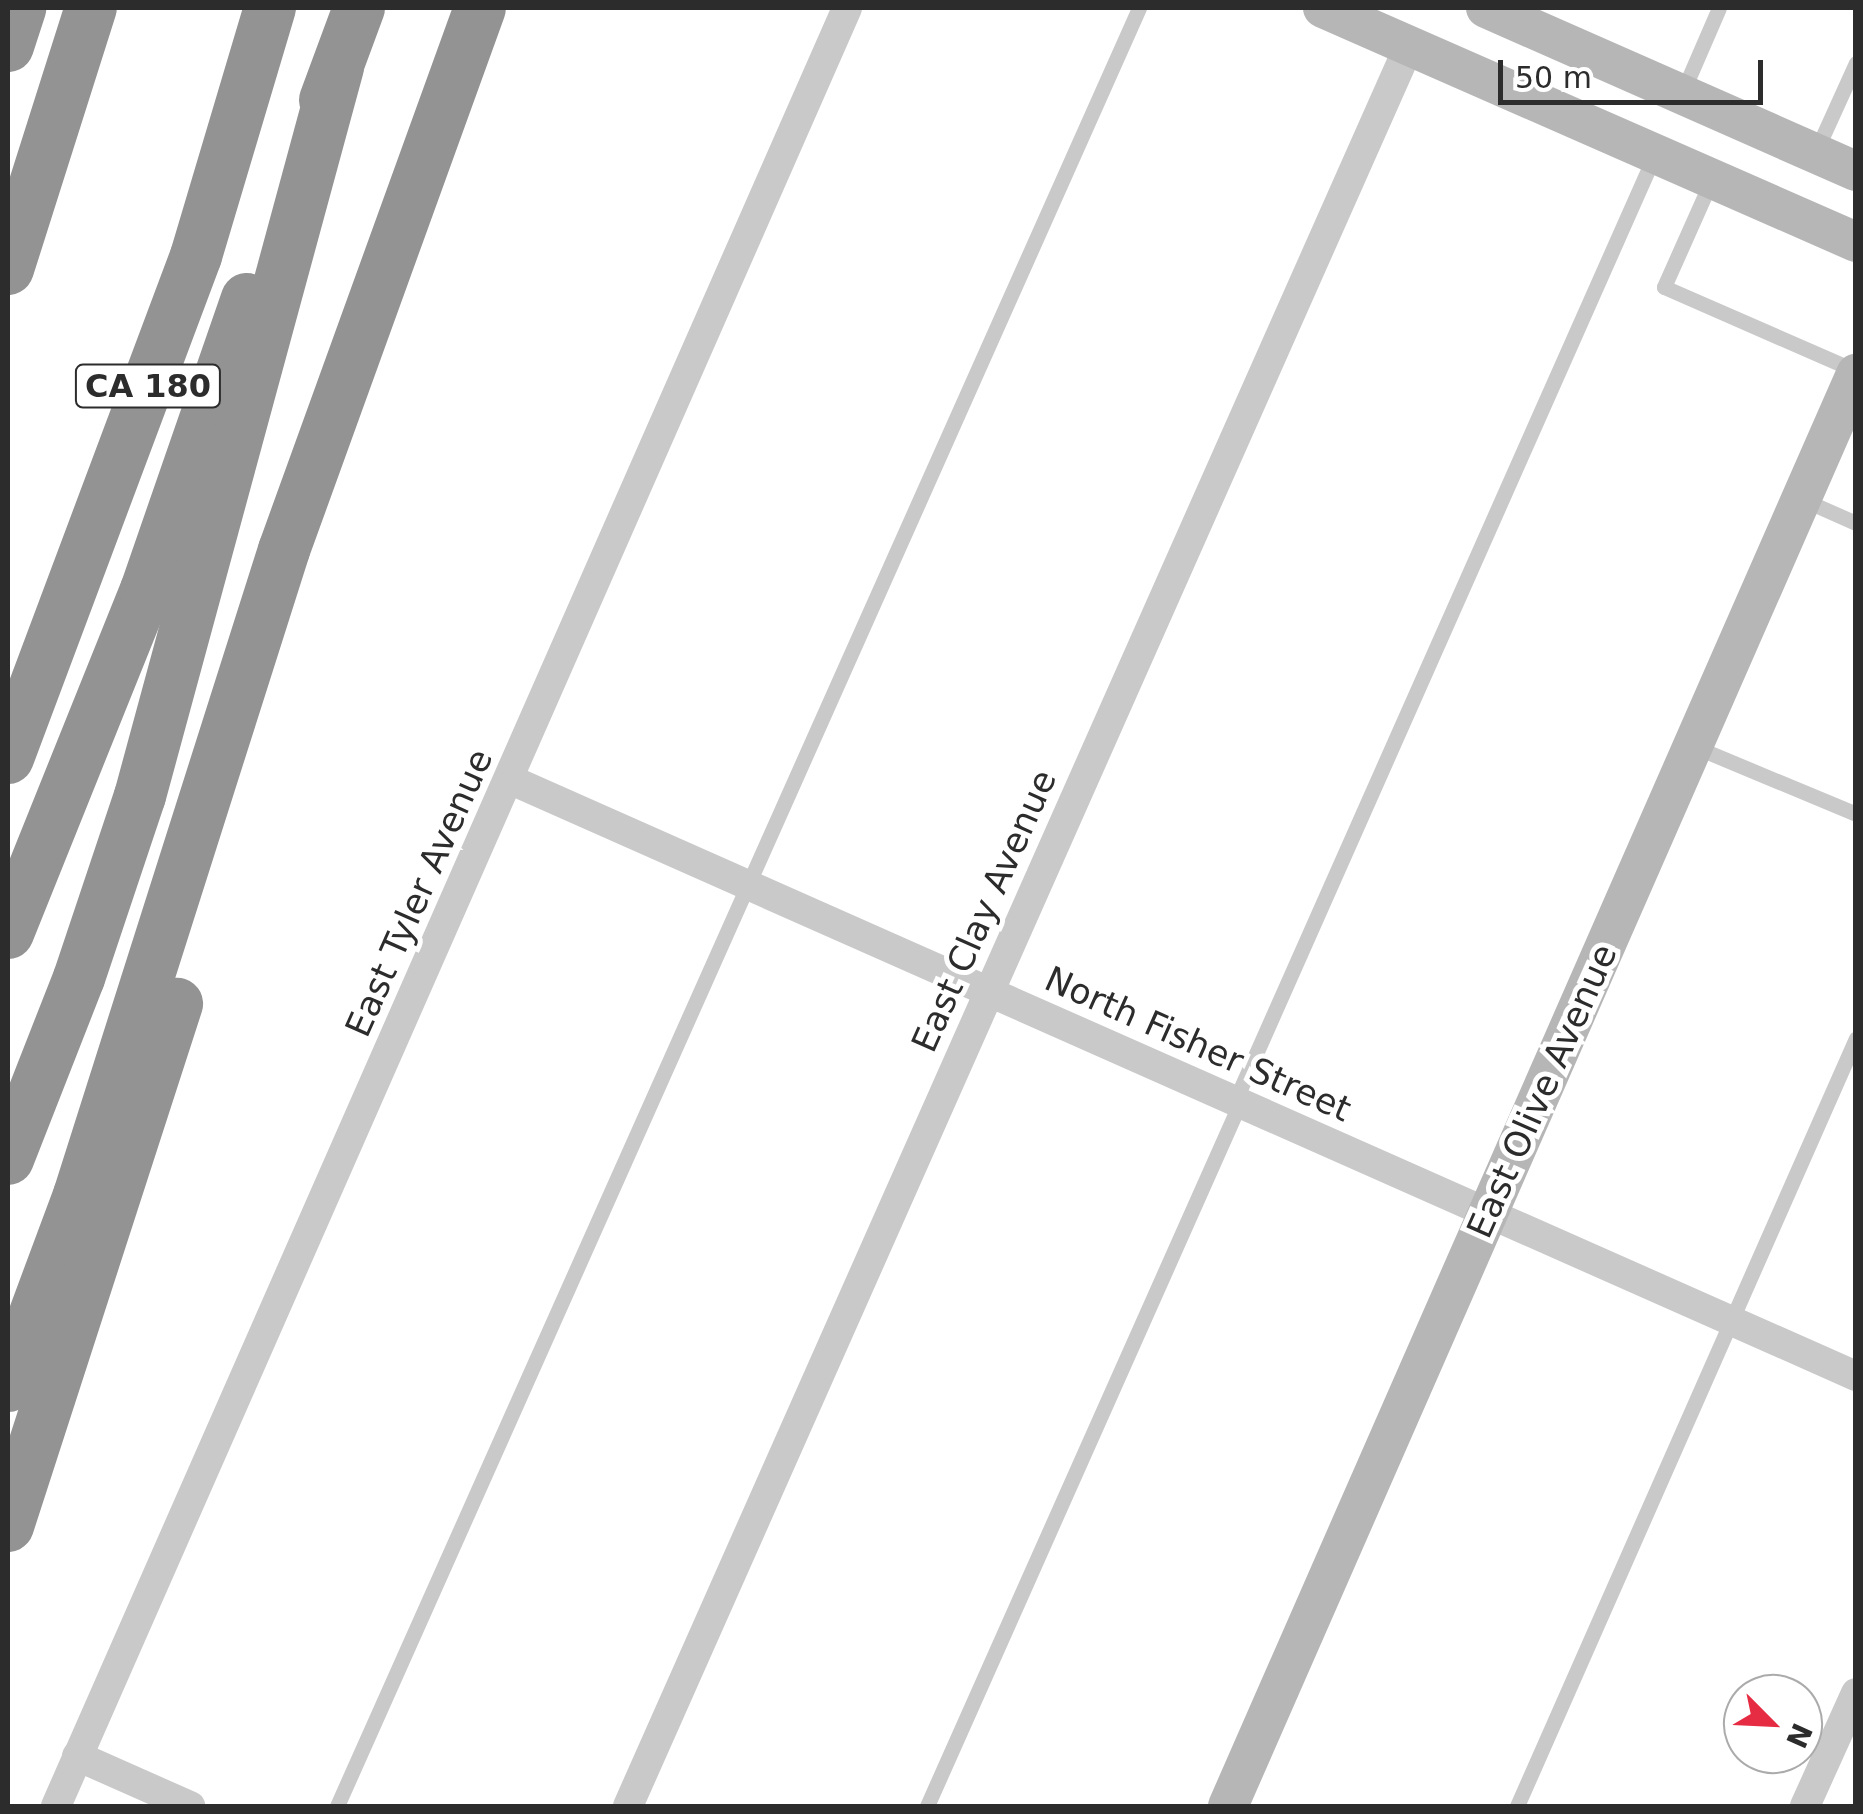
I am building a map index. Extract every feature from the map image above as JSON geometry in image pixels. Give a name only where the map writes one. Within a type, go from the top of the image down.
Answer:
[{"type":"highway","points":[[8,46],[20,8]]},
{"type":"highway","points":[[8,269],[91,8]]},
{"type":"highway","name":"CA 180","points":[[8,758],[196,256],[270,8]]},
{"type":"highway","points":[[8,933],[118,665],[239,320],[359,8]]},
{"type":"highway","points":[[8,1386],[79,1195],[384,259],[480,8]]},
{"type":"highway","points":[[8,1160],[80,978],[140,796],[338,67]]},
{"type":"highway","points":[[8,1526],[159,1066],[384,259]]},
{"type":"main road","points":[[1323,8],[1856,242]]},
{"type":"main road","points":[[1486,8],[1856,171]]},
{"type":"main road","name":"East Olive Avenue","points":[[1228,1806],[1801,499],[1844,430],[1856,373]]},
{"type":"street","name":"East Tyler Avenue","points":[[56,1806],[511,780],[847,8]]},
{"type":"street","name":"East Clay Avenue","points":[[628,1806],[1409,46]]},
{"type":"street","name":"North Fisher Street","points":[[511,780],[1856,1376]]},
{"type":"street","points":[[1805,1806],[1856,1693]]},
{"type":"street","points":[[77,1756],[190,1806]]},
{"type":"lane","points":[[336,1806],[752,887],[1139,8]]},
{"type":"lane","points":[[1682,94],[1720,8]]},
{"type":"lane","points":[[1816,153],[1856,63]]},
{"type":"lane","points":[[927,1806],[1655,154]]},
{"type":"lane","points":[[1712,179],[1664,287],[1856,373]]},
{"type":"lane","points":[[1801,499],[1856,522]]},
{"type":"lane","points":[[1693,746],[1856,814]]},
{"type":"lane","points":[[1517,1806],[1856,1038]]}]
